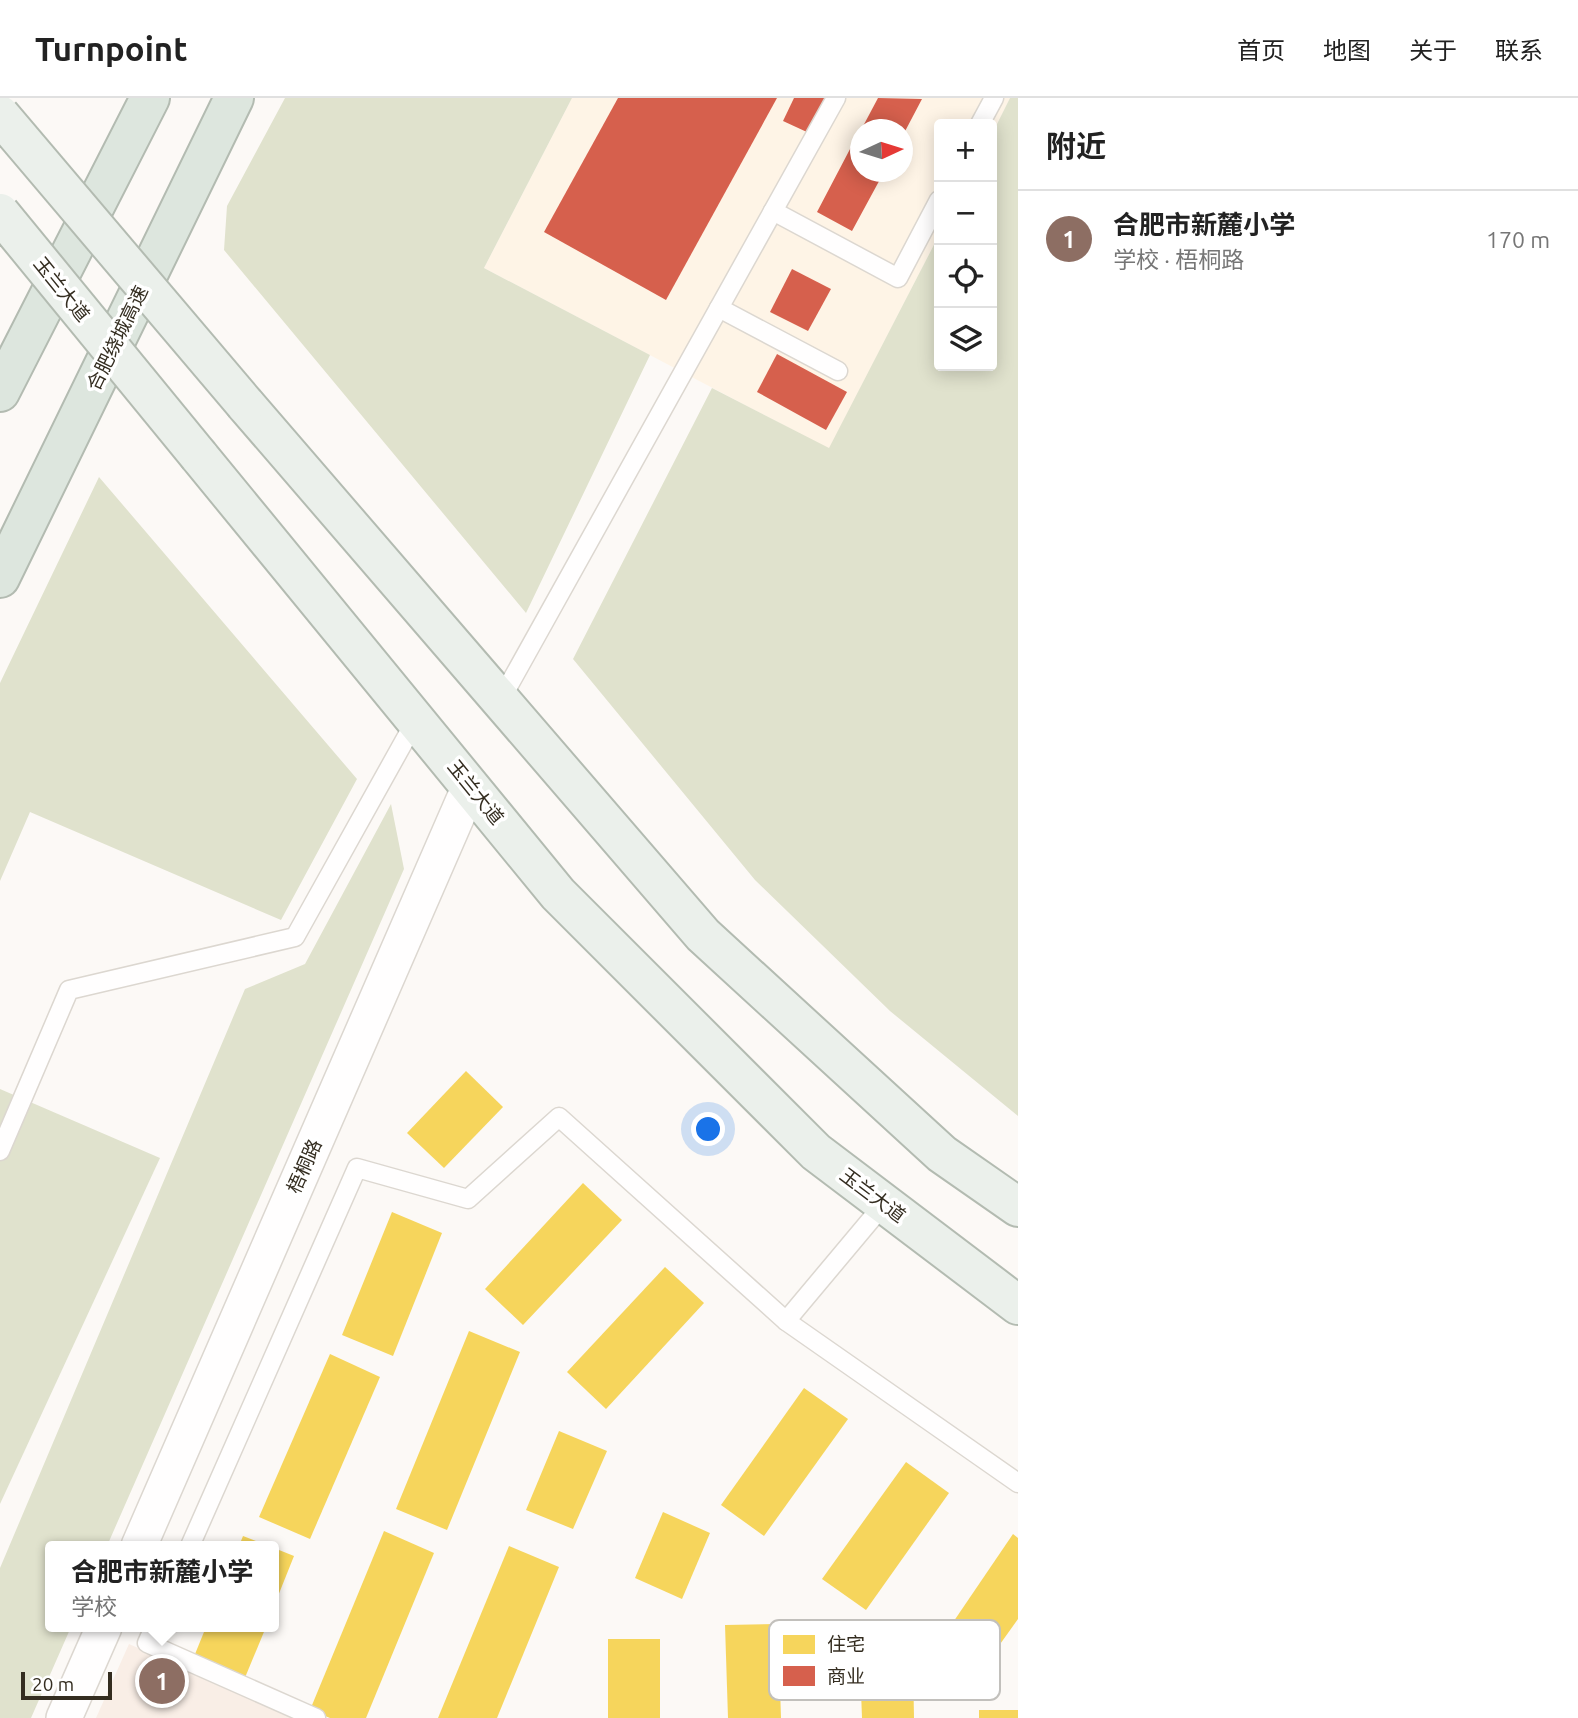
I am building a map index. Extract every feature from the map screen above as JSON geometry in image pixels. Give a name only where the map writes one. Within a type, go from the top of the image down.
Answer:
[{"type":"highway","points":[[0,392],[150,98]]},
{"type":"highway","name":"合肥绕城高速","points":[[0,578],[234,98]]},
{"type":"main road","points":[[0,115],[244,404],[703,935],[942,1154],[1018,1207]]},
{"type":"main road","name":"玉兰大道","points":[[0,213],[568,903],[816,1152],[1018,1305]]},
{"type":"street","name":"梧桐路","points":[[141,1541],[470,786]]},
{"type":"street","points":[[64,1718],[102,1632]]},
{"type":"lane","points":[[500,701],[836,98]]},
{"type":"lane","points":[[983,119],[994,98]]},
{"type":"lane","points":[[773,211],[898,278],[934,210]]},
{"type":"lane","points":[[719,308],[838,372]]},
{"type":"lane","points":[[0,1151],[69,990],[295,937],[416,720]]},
{"type":"lane","points":[[192,1541],[357,1168],[468,1199],[559,1117],[786,1321],[1018,1483]]},
{"type":"lane","points":[[786,1321],[884,1204]]},
{"type":"lane","points":[[152,1632],[147,1643],[316,1718]]},
{"type":"shaded area","points":[[572,98],[1010,98],[997,124],[997,119],[934,119],[934,245],[829,449],[484,268]]},
{"type":"shaded area","points":[[129,1644],[295,1718],[96,1718]]},
{"type":"green space","points":[[285,98],[572,98],[484,268],[650,355],[526,613],[224,250],[227,206]]},
{"type":"green space","points":[[1010,98],[1018,98],[1018,1116],[890,1011],[755,880],[573,659],[712,388],[829,448],[934,245],[934,371],[997,371],[997,124]]},
{"type":"green space","points":[[99,477],[357,779],[281,920],[30,812],[0,881],[0,683]]},
{"type":"green space","points":[[391,804],[404,869],[109,1541],[45,1541],[45,1632],[69,1632],[31,1718],[0,1718],[0,1568],[245,989],[305,964]]},
{"type":"green space","points":[[0,1089],[160,1158],[0,1504]]},
{"type":"building: 住宅","points":[[466,1071],[503,1107],[444,1168],[407,1133]]},
{"type":"building: 住宅","points":[[583,1183],[622,1220],[523,1325],[485,1289]]},
{"type":"building: 住宅","points":[[392,1212],[442,1233],[393,1356],[342,1335]]},
{"type":"building: 住宅","points":[[665,1267],[704,1303],[606,1409],[567,1372]]},
{"type":"building: 住宅","points":[[469,1331],[520,1352],[447,1530],[396,1509]]},
{"type":"building: 住宅","points":[[330,1354],[380,1377],[310,1539],[259,1517]]},
{"type":"building: 住宅","points":[[804,1388],[848,1419],[764,1536],[721,1505]]},
{"type":"building: 住宅","points":[[559,1431],[607,1451],[573,1529],[526,1510]]},
{"type":"building: 住宅","points":[[906,1462],[949,1493],[866,1610],[822,1579]]},
{"type":"building: 住宅","points":[[663,1512],[710,1533],[682,1599],[635,1578]]},
{"type":"building: 住宅","points":[[384,1531],[434,1553],[366,1718],[330,1718],[310,1710]]},
{"type":"building: 住宅","points":[[1013,1534],[1018,1538],[1018,1619],[1000,1644],[1000,1620],[955,1620]]},
{"type":"building: 住宅","points":[[243,1536],[256,1541],[241,1541]]},
{"type":"building: 住宅","points":[[509,1546],[559,1567],[497,1718],[438,1718]]},
{"type":"building: 住宅","points":[[279,1550],[294,1556],[279,1594]]},
{"type":"building: 住宅","points":[[769,1624],[769,1700],[780,1700],[781,1718],[728,1718],[725,1625]]},
{"type":"building: 住宅","points":[[204,1632],[264,1632],[244,1680],[193,1659]]},
{"type":"building: 住宅","points":[[608,1639],[660,1639],[660,1718],[608,1718]]},
{"type":"building: 住宅","points":[[861,1700],[914,1700],[914,1718],[862,1718]]},
{"type":"building: 住宅","points":[[979,1710],[1018,1710],[1018,1718],[979,1718]]},
{"type":"building: 商业","points":[[618,98],[777,98],[666,300],[544,232]]},
{"type":"building: 商业","points":[[794,98],[825,98],[809,133],[783,121]]},
{"type":"building: 商业","points":[[878,98],[922,99],[911,119],[867,119]]},
{"type":"building: 商业","points":[[850,149],[850,182],[879,182],[852,231],[817,212]]},
{"type":"building: 商业","points":[[792,269],[831,289],[808,331],[770,312]]},
{"type":"building: 商业","points":[[777,354],[847,392],[826,430],[757,392]]},
{"type":"place","name":"合肥市新麓小学","points":[[162,1681]]}]
